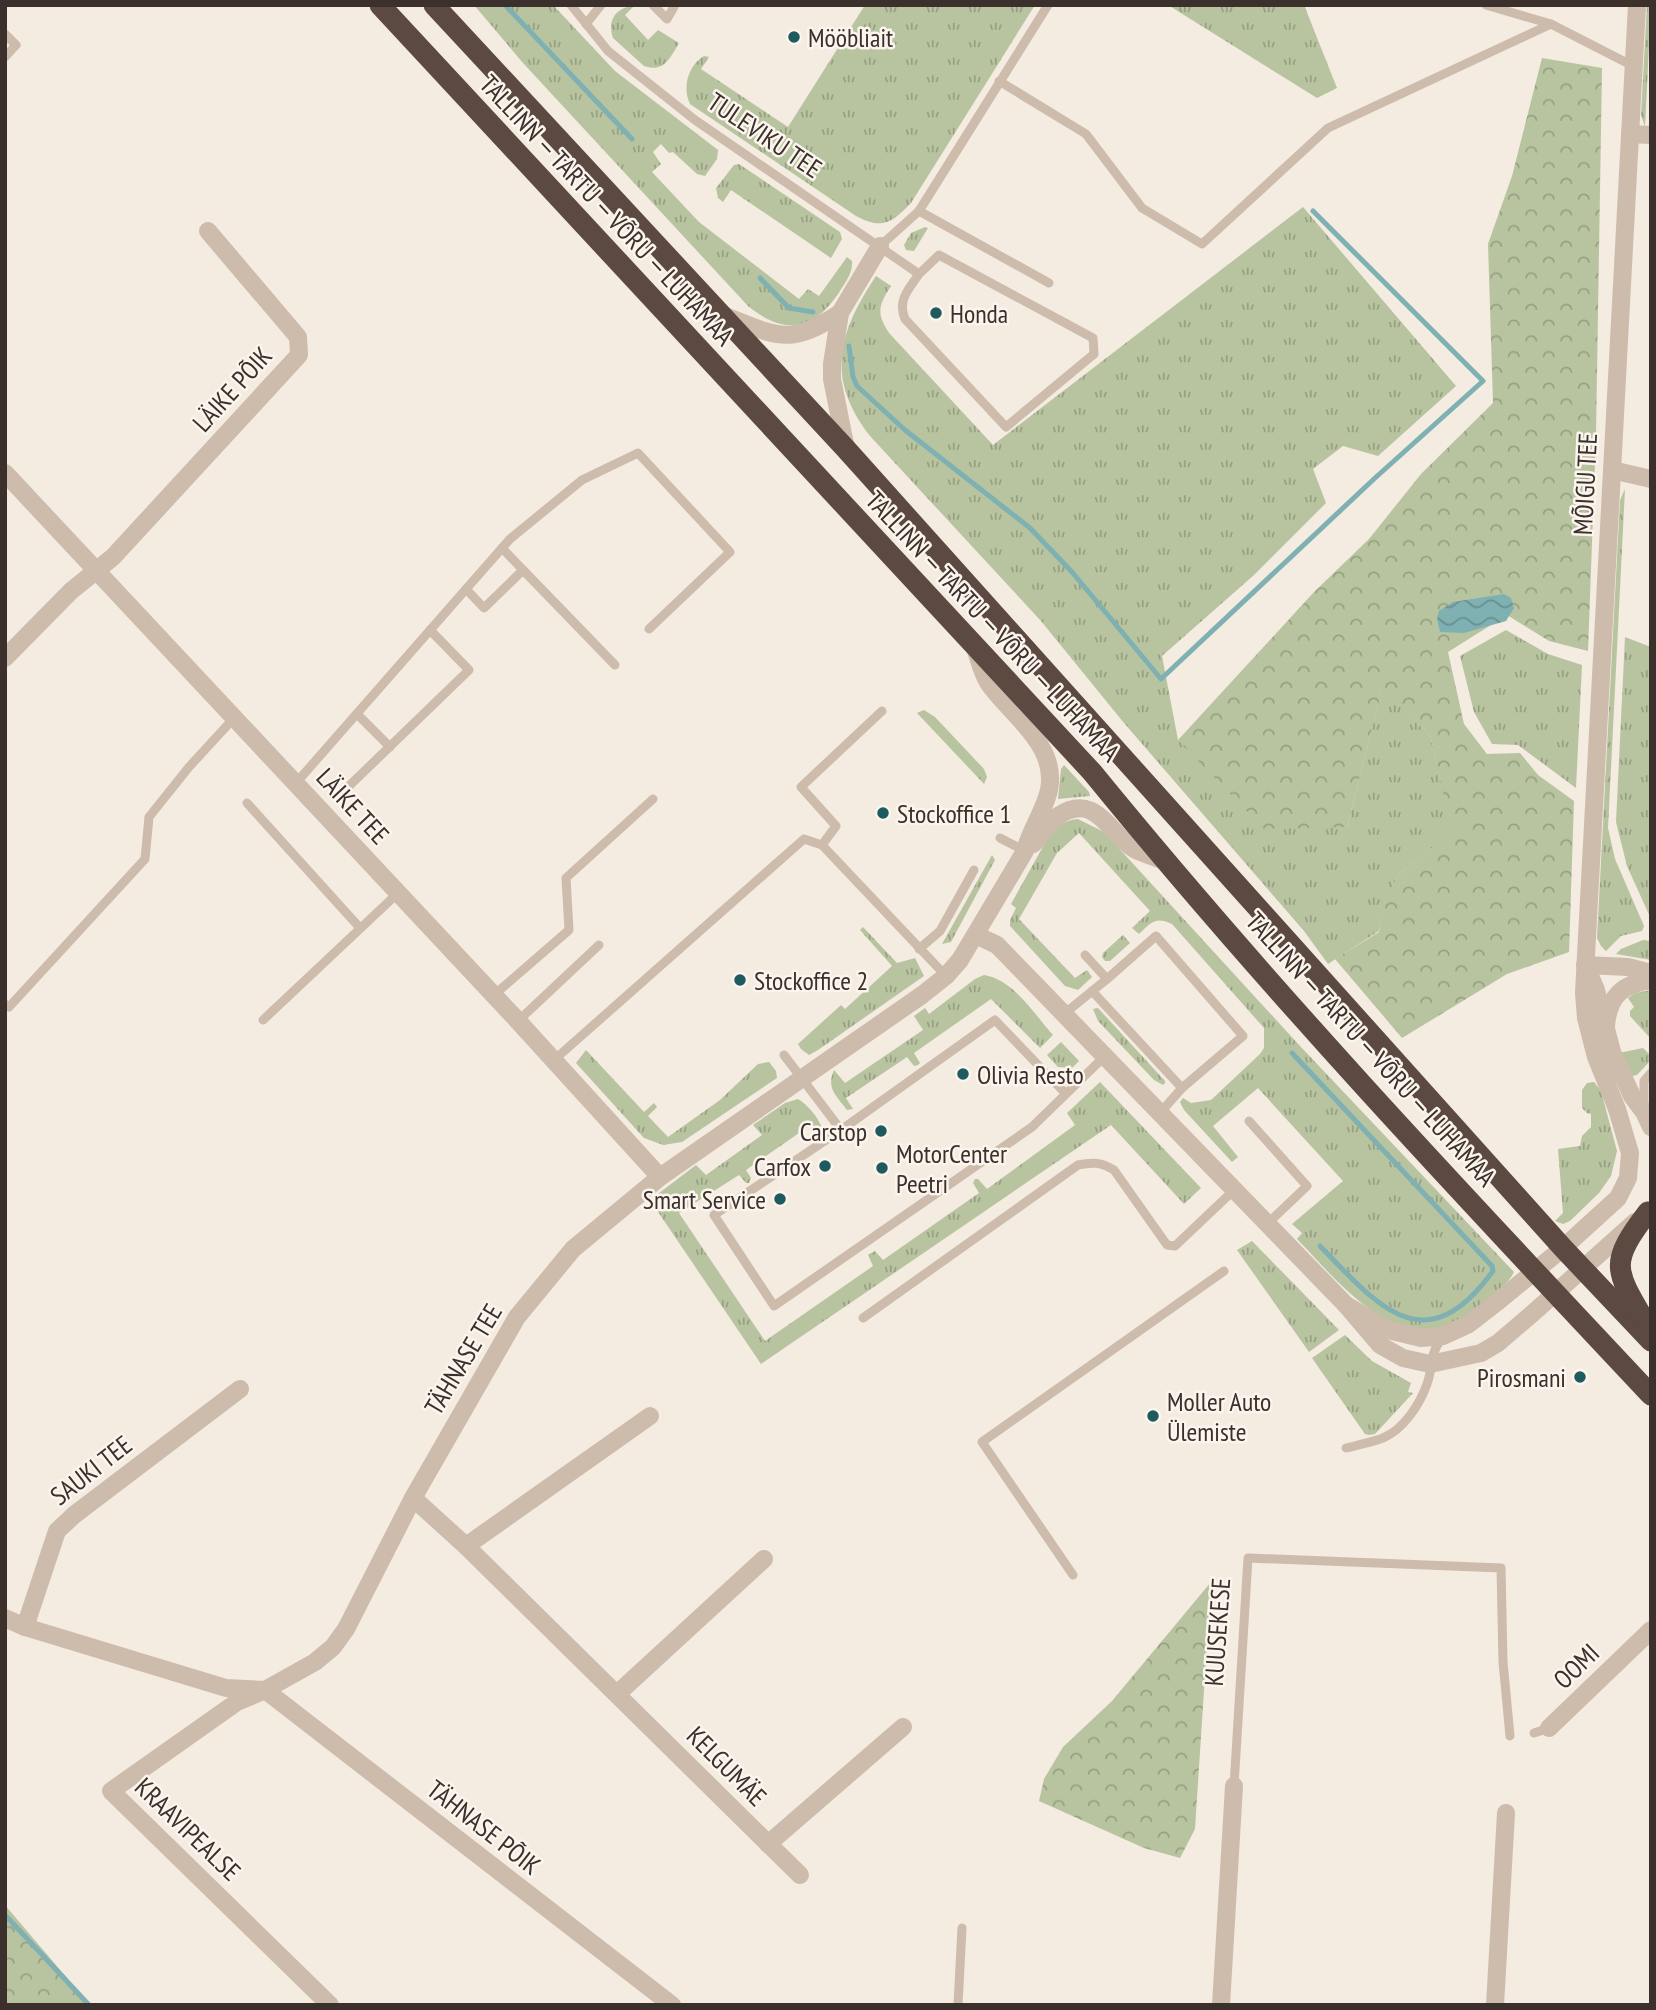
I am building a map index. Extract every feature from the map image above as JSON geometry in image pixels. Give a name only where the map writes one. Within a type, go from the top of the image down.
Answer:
[{"type":"highway","name":"TALLINN — TARTU — VÕRU — LUHAMAA","points":[[380,5],[1091,772],[1165,861],[1534,1272],[1651,1395]]},
{"type":"highway","name":"TALLINN — TARTU — VÕRU — LUHAMAA","points":[[434,5],[846,449],[1563,1248],[1651,1341]]},
{"type":"highway","points":[[1649,1209],[1620,1254],[1623,1283],[1651,1331]]},
{"type":"street","name":"MÕIGU TEE","points":[[1443,1336],[1469,1324],[1563,1248],[1618,1198],[1628,1178],[1628,1142],[1596,1057],[1586,1018],[1584,993],[1637,5]]},
{"type":"street","points":[[1630,134],[1651,135]]},
{"type":"street","name":"LÄIKE PÕIK","points":[[5,657],[71,591],[113,557],[299,355],[298,337],[208,231]]},
{"type":"street","points":[[846,449],[832,379],[840,313],[880,246]]},
{"type":"street","points":[[722,315],[779,335],[794,336],[807,333],[840,313]]},
{"type":"street","points":[[1612,470],[1651,479]]},
{"type":"street","name":"LÄIKE TEE","points":[[5,473],[494,995],[660,1177]]},
{"type":"street","points":[[975,647],[988,682],[1035,737],[1049,769],[1049,790],[1029,834],[1025,851]]},
{"type":"street","points":[[1025,851],[1040,838],[1056,817],[1073,809],[1085,809],[1097,814],[1133,848],[1165,861]]},
{"type":"street","name":"TÄHNASE TEE","points":[[265,1690],[315,1662],[333,1647],[346,1629],[413,1498],[517,1317],[573,1249],[660,1177],[946,976],[961,960],[1025,851]]},
{"type":"street","points":[[976,935],[997,945],[1346,1305],[1380,1345],[1402,1359],[1430,1364],[1481,1353],[1498,1343],[1649,1209]]},
{"type":"street","points":[[1585,965],[1628,967],[1651,973]]},
{"type":"street","name":"MÕIGU TEE","points":[[1585,965],[1596,990],[1612,1052],[1632,1096],[1648,1120]]},
{"type":"street","points":[[1606,1032],[1610,1002],[1617,993],[1631,985],[1651,980]]},
{"type":"street","points":[[1346,1305],[1388,1330],[1421,1338],[1443,1336]]},
{"type":"street","name":"SAUKI TEE","points":[[25,1628],[57,1531],[74,1515],[240,1389]]},
{"type":"street","points":[[466,1546],[650,1416]]},
{"type":"street","name":"KELGUMÄE","points":[[413,1498],[466,1546],[800,1875]]},
{"type":"street","points":[[617,1694],[764,1559]]},
{"type":"street","points":[[5,1618],[25,1628],[226,1688],[265,1690]]},
{"type":"street","name":"OOMI","points":[[1541,1731],[1651,1630]]},
{"type":"street","name":"KRAAVIPEALSE","points":[[265,1690],[237,1702],[111,1791],[330,2005]]},
{"type":"street","name":"TÄHNASE PÕIK","points":[[265,1690],[672,2005]]},
{"type":"street","points":[[768,1843],[904,1727]]},
{"type":"street","name":"KUUSEKESE","points":[[1221,2005],[1234,1786]]},
{"type":"street","points":[[1495,2005],[1506,1813]]},
{"type":"lane","name":"TULEVIKU TEE","points":[[571,5],[608,51],[695,120],[919,274]]},
{"type":"lane","points":[[586,24],[601,5]]},
{"type":"lane","points":[[653,5],[667,19],[675,5]]},
{"type":"lane","points":[[880,246],[919,211],[1048,5]]},
{"type":"lane","points":[[1486,5],[1552,23],[1633,66]]},
{"type":"lane","points":[[999,82],[1086,134],[1142,208],[1202,244],[1328,128],[1552,23]]},
{"type":"lane","points":[[5,34],[16,45],[5,57]]},
{"type":"lane","points":[[919,211],[1049,283]]},
{"type":"lane","points":[[939,255],[1093,338],[1094,354],[1006,427],[905,319],[901,309],[903,298],[919,274],[939,255]]},
{"type":"lane","points":[[296,783],[510,539],[582,480],[638,453],[730,552],[649,629]]},
{"type":"lane","points":[[502,548],[615,665]]},
{"type":"lane","points":[[466,589],[484,608],[523,570]]},
{"type":"lane","points":[[348,787],[469,670],[430,630]]},
{"type":"lane","points":[[821,845],[836,826],[801,787],[882,711]]},
{"type":"lane","points":[[357,714],[390,747]]},
{"type":"lane","points":[[5,1004],[9,1007],[145,859],[149,817],[234,718]]},
{"type":"lane","points":[[494,995],[569,930],[566,878],[653,799]]},
{"type":"lane","points":[[247,803],[360,928]]},
{"type":"lane","points":[[1000,838],[1025,851]]},
{"type":"lane","points":[[554,1060],[804,839],[821,845],[946,976]]},
{"type":"lane","points":[[919,949],[940,931],[974,870]]},
{"type":"lane","points":[[263,1020],[398,893]]},
{"type":"lane","points":[[1064,1014],[1156,936],[1243,1036],[1182,1088],[1160,1113]]},
{"type":"lane","points":[[518,1021],[599,945]]},
{"type":"lane","points":[[1086,955],[1107,979]]},
{"type":"lane","points":[[1092,991],[1182,1088]]},
{"type":"lane","points":[[1066,1094],[995,1020],[841,1130],[714,1216],[774,1306],[1032,1127],[1066,1094],[1105,1056]]},
{"type":"lane","points":[[783,1055],[841,1130]]},
{"type":"lane","points":[[1648,1120],[1644,1081],[1651,1073]]},
{"type":"lane","points":[[1249,1121],[1307,1186],[1266,1225]]},
{"type":"lane","points":[[863,1318],[1078,1165],[1092,1162],[1104,1164],[1114,1170],[1167,1245],[1175,1246],[1233,1191]]},
{"type":"lane","points":[[1073,1575],[982,1443],[1224,1271]]},
{"type":"lane","points":[[1346,1448],[1386,1437],[1407,1419],[1428,1381],[1433,1350],[1443,1336]]},
{"type":"lane","name":"KUUSEKESE","points":[[1234,1786],[1248,1558],[1502,1569],[1503,1661],[1510,1736]]},
{"type":"lane","points":[[958,2005],[962,1928]]},
{"type":"green space","points":[[474,5],[553,5],[615,71],[718,150],[717,159],[705,176],[697,174],[661,144],[653,152],[661,164],[652,172],[699,222],[799,299],[808,289],[819,296],[847,257],[852,261],[849,277],[830,304],[820,314],[798,325],[774,322],[748,306],[523,63]]},
{"type":"green space","points":[[635,5],[625,15],[648,40],[658,30],[679,43],[661,66],[644,66],[613,38],[612,20],[618,12]]},
{"type":"green space","points":[[865,5],[1035,5],[911,203],[892,220],[880,223],[856,216],[690,104],[687,91],[690,71],[698,60],[704,56],[709,57],[701,69],[788,127]]},
{"type":"green space","points":[[1168,5],[1304,5],[1337,88],[1317,98]]},
{"type":"green space","points":[[1647,5],[1651,5],[1645,127],[1641,115]]},
{"type":"green space","points":[[1542,58],[1602,68],[1596,435],[1588,651],[1549,641],[1507,615],[1448,652],[1464,724],[1487,754],[1520,753],[1538,775],[1574,801],[1569,952],[1507,974],[1402,1038],[1335,959],[1379,932],[1384,899],[1400,873],[1452,832],[1430,735],[1382,690],[1347,827],[1264,829],[1178,740],[1314,592],[1369,539],[1421,474],[1493,403],[1488,244],[1512,176]]},
{"type":"green space","points":[[739,164],[840,232],[842,239],[831,258],[731,190],[723,202],[718,198],[716,188],[734,165]]},
{"type":"green space","points":[[1303,207],[1456,386],[1378,456],[1343,446],[1313,469],[1326,503],[1254,575],[1162,656],[1178,740],[1347,827],[1382,689],[1430,735],[1453,832],[1400,873],[1385,899],[1379,931],[1328,964],[1304,931],[1124,723],[1041,621],[870,436],[856,415],[842,375],[846,336],[863,297],[876,276],[891,286],[880,310],[882,321],[890,334],[993,445]]},
{"type":"green space","points":[[928,228],[914,251],[906,250],[904,245],[911,233]]},
{"type":"green space","points":[[1625,489],[1608,828],[1615,859],[1644,926],[1642,931],[1621,936],[1606,951],[1597,938],[1620,500]]},
{"type":"green space","points":[[1506,630],[1548,654],[1582,665],[1576,788],[1518,745],[1492,744],[1474,712],[1460,656]]},
{"type":"green space","points":[[1625,637],[1651,647],[1651,919],[1627,866],[1616,822]]},
{"type":"green space","points":[[924,710],[935,717],[984,769],[987,777],[984,784],[917,713]]},
{"type":"green space","points":[[1064,765],[1090,796],[1058,799],[1061,769]]},
{"type":"green space","points":[[1078,819],[1104,832],[1300,1046],[1514,1272],[1499,1290],[1453,1324],[1427,1330],[1403,1326],[1379,1315],[1357,1299],[1297,1239],[1302,1233],[1292,1224],[1343,1181],[1258,1088],[1213,1126],[1238,1157],[1232,1162],[1184,1110],[1180,1102],[1183,1098],[1191,1103],[1211,1100],[1260,1054],[1264,1048],[1264,1028],[1172,924],[1157,921],[1139,934],[1132,928],[1150,911],[1079,833],[1057,853],[1019,919],[1075,978],[1087,970],[1092,977],[1078,990],[1065,986],[1010,926],[1016,908],[1011,904],[1050,834],[1062,824]]},
{"type":"green space","points":[[992,855],[995,860],[951,942],[942,944]]},
{"type":"green space","points":[[863,927],[897,963],[915,958],[924,976],[809,1055],[798,1044],[841,1005],[845,1009],[892,966],[860,930]]},
{"type":"green space","points":[[1123,935],[1130,943],[1110,961],[1105,961],[1103,953]]},
{"type":"green space","points":[[1643,940],[1651,941],[1651,960],[1616,954],[1621,949]]},
{"type":"green space","points":[[984,975],[995,978],[1014,991],[1053,1035],[1040,1048],[991,999],[914,1053],[920,1063],[918,1065],[914,1066],[907,1057],[846,1098],[853,1109],[847,1110],[832,1087],[834,1070],[845,1083],[923,1030],[914,1016],[925,1008],[929,1014]]},
{"type":"green space","points":[[1651,990],[1651,1039],[1630,1016],[1634,1007],[1628,998],[1635,993]]},
{"type":"green space","points":[[1098,1008],[1165,1081],[1163,1085],[1154,1080],[1098,1021],[1093,1009]]},
{"type":"green space","points":[[1061,1042],[1079,1061],[1072,1068],[1058,1067],[1047,1055]]},
{"type":"green space","points":[[1643,1048],[1651,1056],[1651,1060],[1637,1075],[1632,1076],[1619,1053]]},
{"type":"green space","points":[[586,1050],[644,1112],[654,1103],[657,1107],[648,1116],[668,1137],[720,1100],[758,1064],[769,1062],[776,1071],[777,1078],[682,1142],[663,1145],[644,1138],[576,1063]]},
{"type":"green space","points":[[1100,1082],[1201,1188],[1184,1204],[1111,1125],[761,1364],[650,1200],[696,1165],[706,1175],[762,1135],[753,1125],[785,1103],[798,1099],[812,1112],[822,1128],[820,1134],[812,1124],[746,1170],[751,1178],[749,1183],[739,1175],[679,1213],[765,1341],[873,1266],[868,1255],[875,1251],[883,1260],[979,1193],[973,1183],[975,1179],[987,1189],[1075,1125],[1067,1113]]},
{"type":"green space","points":[[1594,1082],[1601,1091],[1617,1151],[1611,1176],[1599,1193],[1570,1221],[1563,1224],[1555,1221],[1563,1213],[1558,1149],[1580,1146],[1582,1136],[1591,1127],[1591,1114],[1582,1108],[1582,1090],[1587,1083]]},
{"type":"green space","points":[[1252,1241],[1339,1330],[1309,1352],[1237,1250]]},
{"type":"green space","points":[[1345,1335],[1372,1361],[1411,1383],[1408,1392],[1413,1393],[1375,1434],[1365,1434],[1312,1358]]},
{"type":"green space","points":[[1211,1582],[1195,1829],[1180,1858],[1144,1848],[1039,1801],[1044,1779],[1063,1747],[1112,1701]]},
{"type":"green space","points":[[5,1905],[10,1911],[90,2005],[5,2005]]},
{"type":"water","points":[[1504,594],[1511,598],[1514,608],[1506,621],[1464,633],[1440,632],[1437,619],[1439,611],[1453,602]]},
{"type":"waterway","points":[[505,5],[632,139]]},
{"type":"waterway","points":[[849,346],[853,377],[857,386],[905,430],[1030,528],[1072,572],[1161,679],[1375,478],[1483,381],[1313,211]]},
{"type":"waterway","points":[[760,278],[789,308],[813,312]]},
{"type":"waterway","points":[[1292,1053],[1492,1266],[1493,1271],[1468,1299],[1446,1315],[1424,1320],[1403,1316],[1383,1305],[1362,1289],[1320,1246]]},
{"type":"waterway","points":[[5,1915],[89,2005]]},
{"type":"place","name":"Mööbliait","points":[[794,37]]},
{"type":"place","name":"Honda","points":[[936,313]]},
{"type":"place","name":"Stockoffice 1","points":[[883,813]]},
{"type":"place","name":"Stockoffice 2","points":[[740,980]]},
{"type":"place","name":"Olivia Resto","points":[[963,1074]]},
{"type":"place","name":"Carstop","points":[[881,1131]]},
{"type":"place","name":"Carfox","points":[[825,1166]]},
{"type":"place","name":"MotorCenter Peetri","points":[[882,1168]]},
{"type":"place","name":"Smart Service","points":[[780,1199]]},
{"type":"place","name":"Pirosmani","points":[[1580,1377]]},
{"type":"place","name":"Moller Auto Ülemiste","points":[[1153,1416]]}]
